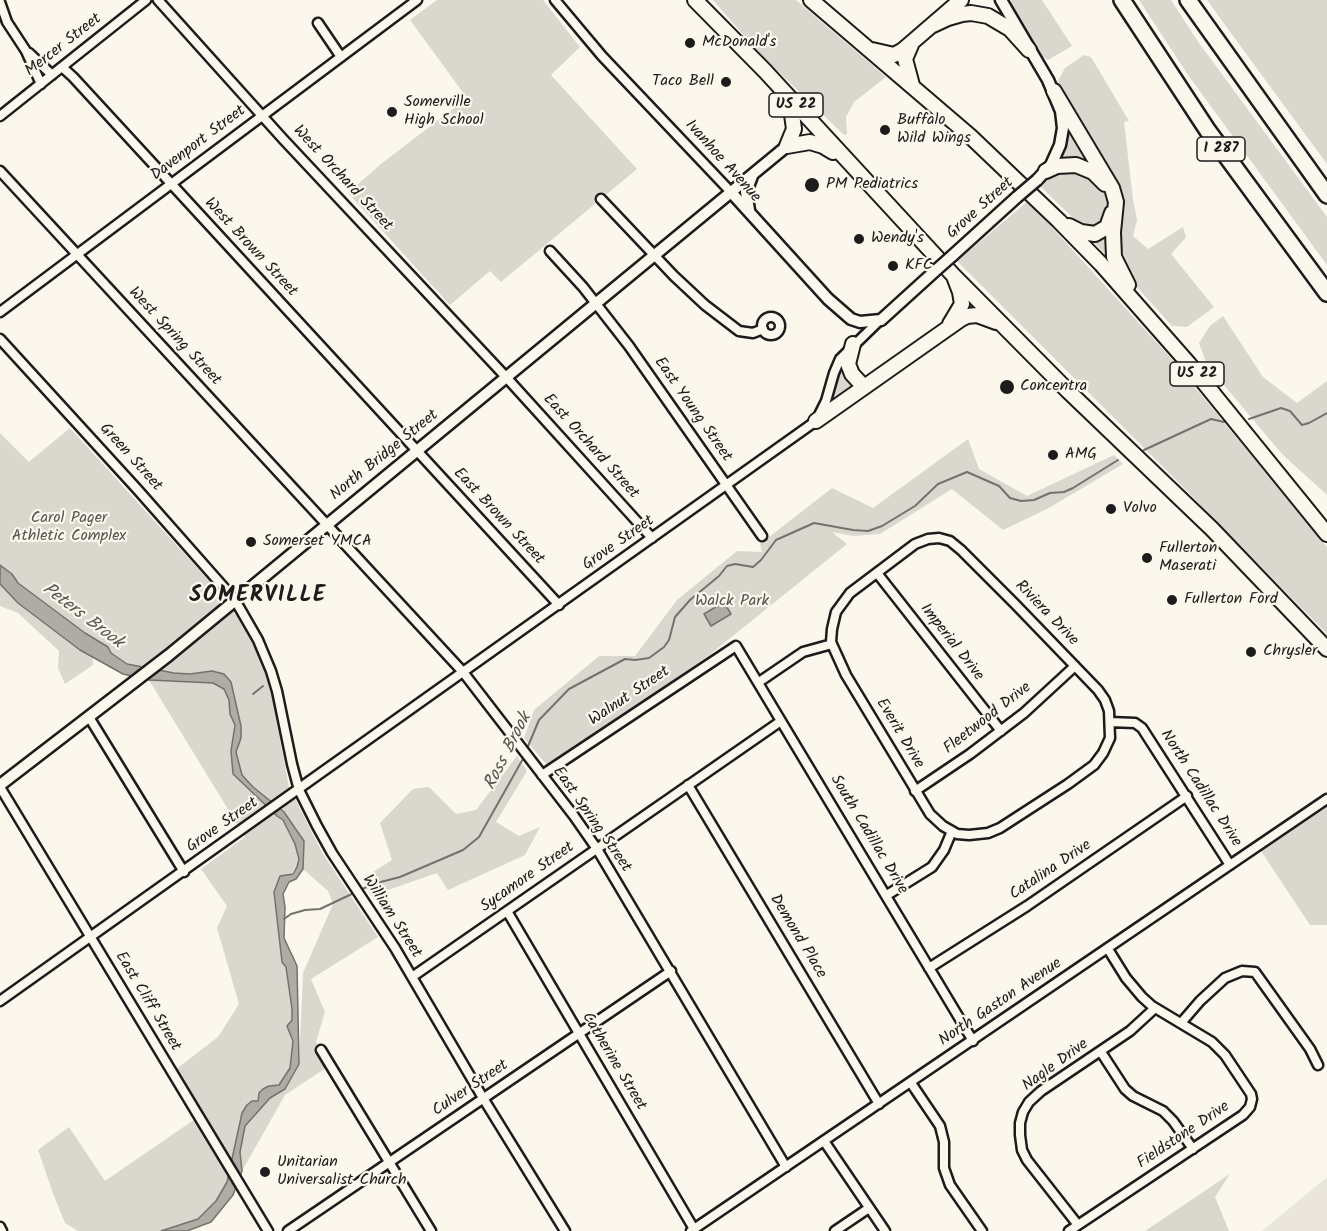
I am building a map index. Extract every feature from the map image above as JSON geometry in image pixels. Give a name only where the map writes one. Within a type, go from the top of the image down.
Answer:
[{"type":"highway","name":"US 22","points":[[695,0],[954,276],[1212,529],[1327,649]]},
{"type":"highway","points":[[703,0],[748,54]]},
{"type":"highway","name":"US 22","points":[[811,0],[976,141],[1059,220],[1153,321],[1327,534]]},
{"type":"highway","points":[[870,50],[894,55],[911,45],[961,0]]},
{"type":"highway","name":"I 287","points":[[1122,0],[1208,131],[1327,293]]},
{"type":"highway","points":[[1188,0],[1327,195]]},
{"type":"highway","points":[[933,25],[962,14],[988,16],[1010,29],[1029,50]]},
{"type":"highway","points":[[911,45],[905,59],[913,87]]},
{"type":"highway","points":[[1054,91],[1113,188],[1116,202],[1113,241],[1116,264],[1126,283],[1153,321]]},
{"type":"highway","points":[[787,146],[794,129],[789,98]]},
{"type":"highway","points":[[787,146],[810,142],[843,157]]},
{"type":"highway","points":[[1041,176],[1066,164],[1085,168],[1100,178],[1109,191],[1113,207],[1110,221],[1102,231],[1095,234],[1081,232],[1059,220]]},
{"type":"highway","points":[[949,326],[962,304],[954,276]]},
{"type":"highway","points":[[816,421],[949,326],[973,315],[982,316],[1003,326]]},
{"type":"highway","points":[[853,344],[848,364],[852,374],[864,387]]},
{"type":"street","name":"Mercer Street","points":[[0,116],[146,0]]},
{"type":"street","name":"West Orchard Street","points":[[158,0],[506,377]]},
{"type":"street","name":"Davenport Street","points":[[0,312],[417,0]]},
{"type":"street","name":"Ivanhoe Avenue","points":[[555,0],[602,56],[839,310],[860,322],[880,320]]},
{"type":"street","name":"Grove Street","points":[[0,1001],[816,421],[828,394],[836,365],[853,344],[1041,176],[1057,153],[1062,137],[1061,111],[1054,91],[1001,0]]},
{"type":"street","points":[[1007,0],[1014,24]]},
{"type":"street","points":[[0,2],[7,22],[26,51],[41,84]]},
{"type":"street","points":[[318,23],[341,57]]},
{"type":"street","points":[[26,51],[52,75]]},
{"type":"street","name":"West Brown Street","points":[[62,67],[416,450]]},
{"type":"street","name":"North Bridge Street","points":[[0,786],[169,655],[787,146]]},
{"type":"street","name":"West Spring Street","points":[[0,171],[326,524]]},
{"type":"street","points":[[751,216],[746,192],[755,171]]},
{"type":"street","points":[[601,199],[705,305],[734,327],[749,333],[763,329]]},
{"type":"street","name":"East Young Street","points":[[550,251],[629,346],[762,536]]},
{"type":"street","name":"Green Street","points":[[0,339],[145,497],[235,600]]},
{"type":"street","name":"East Orchard Street","points":[[506,377],[652,538]]},
{"type":"street","name":"East Brown Street","points":[[416,450],[559,605]]},
{"type":"street","name":"East Spring Street","points":[[326,524],[463,672],[597,849],[786,1167]]},
{"type":"street","name":"Riviera Drive","points":[[877,573],[915,543],[928,539],[950,541],[1075,666],[1105,700],[1110,722]]},
{"type":"street","points":[[759,682],[803,652],[832,644],[832,629],[836,612],[841,604],[850,593],[877,573]]},
{"type":"street","name":"Imperial Drive","points":[[877,573],[1001,731]]},
{"type":"street","name":"William Street","points":[[235,600],[258,640],[271,671],[299,790],[317,826],[412,977],[565,1231]]},
{"type":"street","name":"Everit Drive","points":[[832,644],[846,675],[915,791],[930,813],[952,831]]},
{"type":"street","name":"South Cadillac Drive","points":[[736,646],[973,1041]]},
{"type":"street","name":"Walnut Street","points":[[542,775],[736,646]]},
{"type":"street","name":"Fleetwood Drive","points":[[915,791],[1001,731],[1075,666]]},
{"type":"street","points":[[89,717],[184,872]]},
{"type":"street","name":"Sycamore Street","points":[[412,977],[781,721]]},
{"type":"street","points":[[887,895],[932,867],[944,850],[952,831],[969,835],[988,833],[1000,828],[1087,771],[1103,753],[1110,738],[1110,722]]},
{"type":"street","name":"North Cadillac Drive","points":[[1110,722],[1135,723],[1142,728],[1230,865]]},
{"type":"street","name":"Demond Place","points":[[688,785],[879,1104]]},
{"type":"street","name":"East Cliff Street","points":[[0,786],[268,1231]]},
{"type":"street","name":"Catalina Drive","points":[[929,968],[1027,906],[1187,796]]},
{"type":"street","name":"North Gaston Avenue","points":[[692,1230],[1327,799]]},
{"type":"street","name":"Catherine Street","points":[[507,911],[692,1230]]},
{"type":"street","name":"Fieldstone Drive","points":[[1069,1231],[1243,1115],[1250,1107],[1252,1099],[1225,1055],[1212,1042],[1155,1008],[1142,997],[1126,978],[1108,949]]},
{"type":"street","name":"Culver Street","points":[[288,1231],[671,971]]},
{"type":"street","points":[[1181,1023],[1225,978],[1242,971],[1255,972],[1310,1049],[1318,1065]]},
{"type":"street","name":"Nagle Drive","points":[[1078,1225],[1027,1160],[1022,1150],[1020,1123],[1029,1102],[1041,1091],[1130,1031],[1155,1008]]},
{"type":"street","points":[[321,1050],[431,1231]]},
{"type":"street","points":[[1101,1052],[1125,1089],[1132,1096],[1163,1111],[1193,1149]]},
{"type":"street","points":[[911,1083],[940,1126],[944,1142],[944,1168],[950,1185],[982,1231]]},
{"type":"street","points":[[824,1141],[885,1231]]},
{"type":"street","points":[[835,1231],[869,1208]]},
{"type":"shaded area","points":[[0,565],[12,574],[18,583],[85,633],[108,647],[111,653],[127,664],[174,673],[190,674],[212,671],[224,674],[231,682],[241,726],[241,738],[236,752],[242,775],[284,812],[304,841],[303,869],[296,879],[289,882],[283,894],[284,938],[297,966],[299,1064],[285,1089],[270,1098],[245,1126],[240,1152],[242,1171],[233,1195],[211,1222],[187,1231],[161,1231],[198,1219],[216,1201],[227,1182],[242,1113],[252,1101],[258,1101],[259,1093],[263,1089],[279,1085],[290,1068],[293,1041],[287,1026],[292,1020],[292,1009],[286,967],[282,962],[274,892],[280,876],[293,874],[297,867],[299,859],[295,844],[283,820],[233,774],[231,751],[235,725],[224,689],[213,683],[149,680],[123,674],[80,650],[18,603],[0,584]]},
{"type":"shaded area","points":[[724,602],[731,614],[711,626],[704,614]]},
{"type":"shaded area","points":[[1327,1177],[1327,1231],[1262,1231]]},
{"type":"green space","points":[[437,0],[543,0],[580,47],[551,75],[637,169],[501,282],[490,271],[450,305],[348,193],[381,164],[467,98],[410,20]]},
{"type":"green space","points":[[713,0],[796,0],[886,77],[854,102],[846,117],[847,134],[844,135],[759,53]]},
{"type":"green space","points":[[1011,0],[1042,0],[1072,46],[1048,60],[1037,53]]},
{"type":"green space","points":[[1139,0],[1171,0],[1199,43],[1327,217],[1327,265],[1188,75]]},
{"type":"green space","points":[[1207,0],[1327,0],[1327,164],[1225,25]]},
{"type":"green space","points":[[1084,55],[1091,57],[1129,121],[1124,122],[1137,220],[1133,236],[1148,249],[1183,227],[1186,237],[1171,254],[1214,307],[1187,327],[1172,326],[1127,276],[1122,249],[1121,194],[1058,81],[1065,68]]},
{"type":"green space","points":[[1069,130],[1086,161],[1063,157]]},
{"type":"green space","points":[[1075,169],[1102,185],[1110,207],[1106,222],[1092,229],[1077,222],[1040,186],[1057,171]]},
{"type":"green space","points":[[1028,201],[1170,357],[1327,547],[1327,634],[957,261]]},
{"type":"green space","points":[[1109,232],[1109,259],[1091,239]]},
{"type":"green space","points":[[1223,316],[1263,377],[1297,403],[1327,381],[1327,495],[1282,454],[1207,365],[1199,343],[1210,326]]},
{"type":"green space","points":[[841,364],[852,387],[831,404],[830,403]]},
{"type":"green space","name":"Carol Pager Athletic Complex","points":[[70,428],[212,584],[237,617],[255,648],[270,686],[289,787],[323,854],[378,937],[311,979],[325,1012],[316,1042],[329,1066],[285,1095],[242,1171],[240,1152],[245,1126],[270,1098],[285,1089],[299,1064],[303,973],[333,904],[328,891],[303,869],[304,841],[297,829],[284,812],[242,775],[236,752],[241,738],[238,707],[212,671],[190,674],[136,667],[117,658],[92,638],[93,665],[65,684],[58,668],[59,651],[18,613],[0,606],[0,433],[29,462]]},
{"type":"green space","name":"Walck Park","points":[[968,439],[979,469],[1027,496],[1114,455],[1123,464],[1047,509],[1003,530],[952,489],[880,534],[853,536],[832,532],[847,544],[708,656],[661,689],[547,765],[524,738],[534,710],[599,656],[635,656],[677,600],[737,551],[762,552],[760,544],[832,488],[873,508]]},
{"type":"green space","points":[[149,680],[213,683],[224,689],[235,725],[231,751],[233,774],[283,820],[292,834],[299,859],[297,867],[274,892],[282,962],[286,967],[292,1009],[292,1020],[287,1026],[293,1041],[290,1068],[279,1085],[269,1086],[258,1101],[252,1101],[242,1113],[227,1182],[216,1201],[198,1219],[161,1231],[78,1231],[65,1223],[38,1150],[69,1127],[105,1181],[198,1117],[171,1073],[218,1037],[239,1004],[217,928],[227,906],[201,869],[245,837]]},
{"type":"green space","points":[[517,756],[527,771],[496,822],[519,836],[540,827],[525,855],[448,890],[437,873],[371,896],[362,879],[392,860],[380,823],[413,789],[429,787],[456,814],[476,810]]},
{"type":"green space","points":[[1327,805],[1327,925],[1310,925],[1259,848]]},
{"type":"green space","points":[[1230,1174],[1215,1197],[1229,1231],[1145,1231]]},
{"type":"waterway","name":"Ross Brook","points":[[1249,419],[1281,408],[1290,411],[1302,425],[1327,413]]},
{"type":"waterway","name":"Ross Brook","points":[[1144,450],[1211,419],[1224,422]]},
{"type":"waterway","name":"Ross Brook","points":[[526,751],[539,720],[569,689],[625,659],[649,658],[664,647],[669,640],[675,617],[690,600],[719,576],[727,566],[735,564],[753,567],[776,540],[814,523],[868,531],[882,526],[915,506],[938,484],[967,472],[999,486],[1010,498],[1021,501],[1034,500],[1050,493],[1064,492],[1073,488],[1118,460]]},
{"type":"waterway","points":[[253,694],[263,686]]},
{"type":"waterway","name":"Ross Brook","points":[[284,919],[291,914],[305,910],[320,909],[373,884],[400,877],[463,850],[479,837],[524,757]]},
{"type":"place","name":"McDonald's","points":[[690,43]]},
{"type":"place","name":"Taco Bell","points":[[726,82]]},
{"type":"place","name":"Somerville High School","points":[[392,112]]},
{"type":"place","name":"Buffalo Wild Wings","points":[[885,130]]},
{"type":"place","name":"PM Pediatrics","points":[[812,185]]},
{"type":"place","name":"Wendy's","points":[[859,239]]},
{"type":"place","name":"KFC","points":[[893,266]]},
{"type":"place","name":"Concentra","points":[[1007,387]]},
{"type":"place","name":"AMG","points":[[1053,455]]},
{"type":"place","name":"Volvo","points":[[1111,509]]},
{"type":"place","name":"Somerset YMCA","points":[[251,542]]},
{"type":"place","name":"Fullerton Maserati","points":[[1147,558]]},
{"type":"place","name":"Fullerton Ford","points":[[1172,600]]},
{"type":"place","name":"Chrysler","points":[[1251,652]]},
{"type":"place","name":"Unitarian Universalist Church","points":[[265,1172]]},
{"type":"district","name":"SOMERVILLE","points":[[258,597]]},
{"type":"water label","name":"Peters Brook","points":[[82,617]]}]
